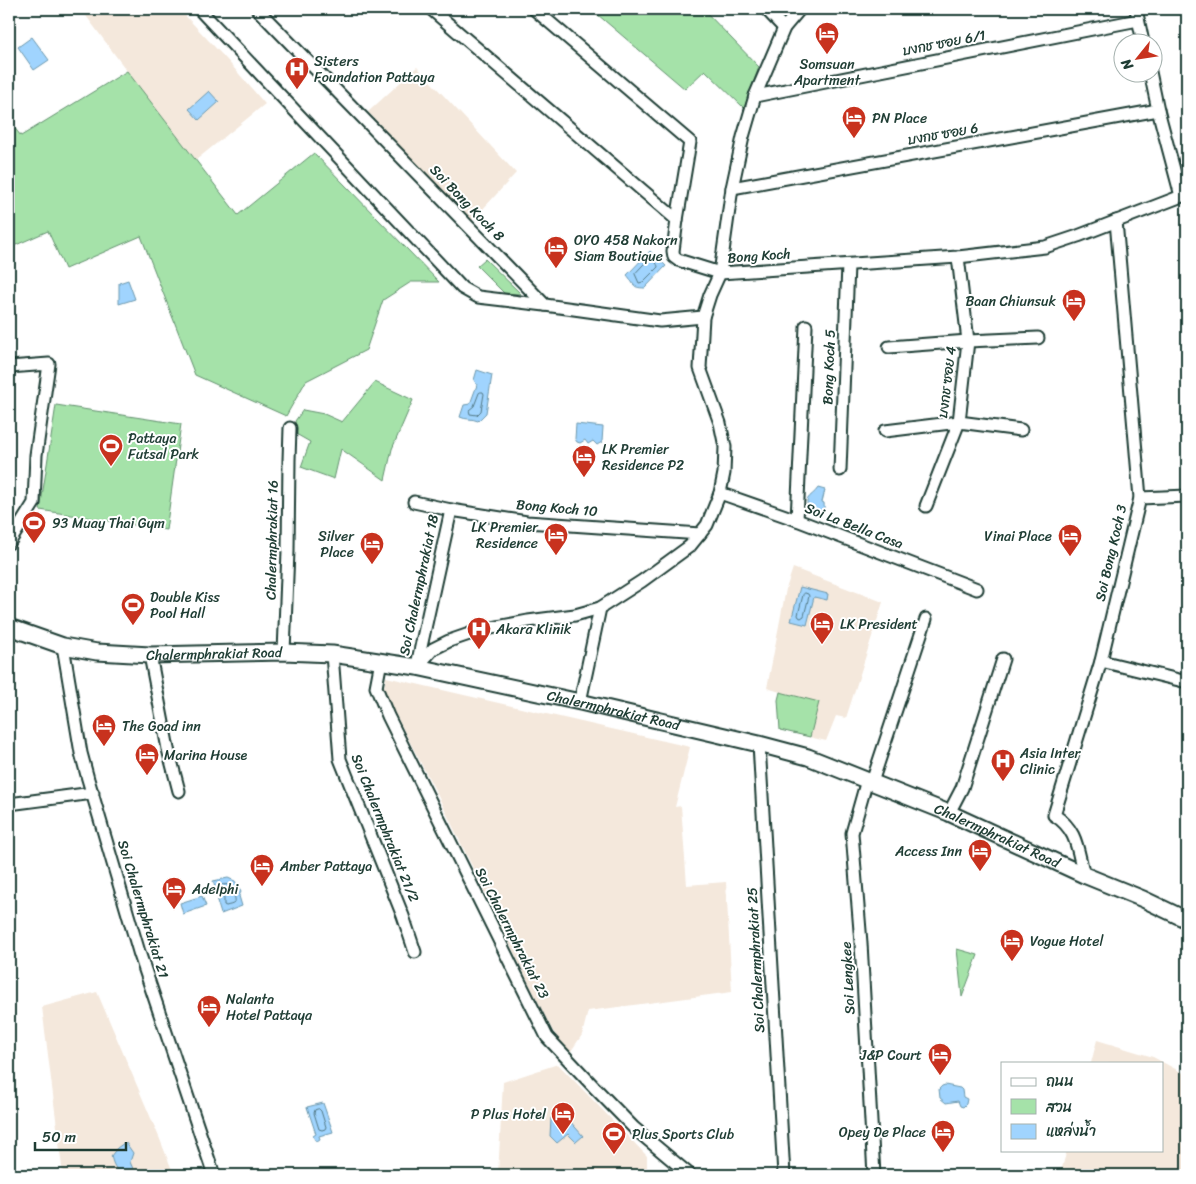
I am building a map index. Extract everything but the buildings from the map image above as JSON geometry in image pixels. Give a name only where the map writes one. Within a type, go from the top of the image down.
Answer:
[{"type":"main road","name":"Chalermphrakiat Road","points":[[9,627],[63,646],[97,652],[150,656],[284,652],[332,654],[381,661],[580,702],[759,744],[808,757],[949,813],[1187,920]]},
{"type":"street","points":[[199,9],[462,288],[478,296],[660,322],[703,318]]},
{"type":"street","name":"Soi Bong Koch 8","points":[[257,9],[545,305]]},
{"type":"street","points":[[431,9],[677,220]]},
{"type":"street","points":[[534,9],[690,142],[677,220],[674,257],[678,260],[720,273],[732,188],[743,137],[755,96],[784,28],[800,9]]},
{"type":"street","points":[[766,9],[784,28]]},
{"type":"street","points":[[1137,14],[1141,32]]},
{"type":"street","name":"บงกช ซอย 6/1","points":[[755,96],[1137,14]]},
{"type":"street","points":[[1152,82],[1158,110],[1184,195]]},
{"type":"street","name":"บงกช ซอย 6","points":[[732,188],[1158,110]]},
{"type":"street","name":"Bong Koch","points":[[417,667],[433,649],[449,641],[481,630],[575,615],[600,608],[642,581],[690,546],[707,525],[720,493],[724,472],[725,447],[720,423],[700,368],[703,318],[710,295],[720,273],[958,257],[1046,248],[1184,195]]},
{"type":"street","name":"Soi Bong Koch 3","points":[[1084,875],[1073,834],[1063,821],[1054,815],[1101,661],[1140,498],[1116,221]]},
{"type":"street","name":"บงกช ซอย 4","points":[[926,506],[959,422],[968,341],[958,257]]},
{"type":"street","name":"Bong Koch 5","points":[[840,470],[848,265]]},
{"type":"street","points":[[797,520],[806,326]]},
{"type":"street","points":[[889,347],[1038,338]]},
{"type":"street","points":[[9,367],[49,364],[36,455],[34,503],[12,532],[9,543]]},
{"type":"street","points":[[885,431],[959,422],[1020,430]]},
{"type":"street","name":"Chalermphrakiat 16","points":[[284,652],[290,428]]},
{"type":"street","name":"Soi La Bella Casa","points":[[720,493],[797,520],[977,589]]},
{"type":"street","points":[[1140,498],[1187,496]]},
{"type":"street","name":"Bong Koch 10","points":[[414,502],[527,522],[700,534]]},
{"type":"street","name":"Soi Chalermphrakiat 18","points":[[417,667],[451,510]]},
{"type":"street","points":[[580,702],[600,608]]},
{"type":"street","name":"Soi Lengkee","points":[[874,1175],[861,943],[852,833],[926,619]]},
{"type":"street","name":"Soi Chalermphrakiat 21","points":[[63,646],[81,753],[139,952],[214,1175]]},
{"type":"street","name":"Soi Chalermphrakiat 21/2","points":[[332,654],[340,759],[403,916],[414,952]]},
{"type":"street","points":[[150,656],[168,749],[179,791]]},
{"type":"street","points":[[949,813],[962,788],[1003,659]]},
{"type":"street","name":"Soi Chalermphrakiat 23","points":[[381,661],[376,687],[388,716],[547,1037],[634,1128],[690,1175]]},
{"type":"street","points":[[1101,661],[1187,682]]},
{"type":"street","name":"Soi Chalermphrakiat 25","points":[[759,744],[784,1175]]},
{"type":"street","points":[[9,804],[93,793]]},
{"type":"shaded area","points":[[81,9],[179,9],[265,104],[196,160]]},
{"type":"shaded area","points":[[417,67],[516,173],[471,222],[368,112]]},
{"type":"shaded area","name":"LK President","points":[[793,568],[883,602],[846,718],[836,716],[826,741],[780,730],[778,700],[780,692],[767,688],[786,589]]},
{"type":"shaded area","points":[[386,677],[690,747],[675,807],[681,806],[687,885],[726,882],[732,992],[588,1011],[582,1035],[569,1054],[553,1031],[540,1006],[437,794],[383,693]]},
{"type":"shaded area","points":[[97,992],[174,1175],[63,1175],[42,1007]]},
{"type":"shaded area","points":[[1097,1040],[1153,1057],[1162,1062],[1091,1062]]},
{"type":"shaded area","points":[[1164,1063],[1187,1074],[1187,1175],[1060,1175],[1066,1152],[1164,1152]]},
{"type":"shaded area","name":"P Plus Hotel","points":[[558,1064],[647,1156],[647,1175],[498,1175],[503,1082]]},
{"type":"green space","points":[[591,9],[703,9],[759,67],[744,108],[705,70],[685,89]]},
{"type":"green space","points":[[127,71],[238,215],[314,153],[439,282],[411,282],[383,300],[366,350],[306,381],[286,416],[195,375],[141,236],[65,269],[48,231],[9,248],[9,121],[21,136]]},
{"type":"green space","points":[[485,259],[521,294],[504,293],[477,266]]},
{"type":"green space","points":[[375,382],[413,400],[392,449],[385,480],[341,449],[334,479],[301,467],[310,442],[296,434],[295,421],[303,410],[324,414],[342,422]]},
{"type":"green space","name":"Pattaya Futsal Park","points":[[56,405],[181,424],[166,530],[40,510]]},
{"type":"green space","points":[[780,692],[819,702],[810,737],[780,730],[778,700]]},
{"type":"green space","points":[[957,949],[978,955],[962,997]]},
{"type":"water","points":[[32,37],[49,60],[34,70],[18,47]]},
{"type":"water","points":[[209,91],[219,102],[199,120],[189,109]]},
{"type":"water","points":[[650,251],[666,266],[645,288],[637,287],[627,275]]},
{"type":"water","points":[[128,280],[135,299],[119,304],[119,283]]},
{"type":"water","points":[[477,370],[492,375],[486,413],[478,421],[460,417],[464,405],[470,404],[477,385],[474,380]]},
{"type":"water","points":[[576,424],[603,427],[602,442],[597,445],[593,441],[588,444],[585,440],[580,443],[577,442],[575,439]]},
{"type":"water","points":[[818,488],[825,490],[822,502],[824,503],[824,508],[821,512],[815,514],[809,509],[807,500]]},
{"type":"water","points":[[800,587],[828,594],[827,600],[814,597],[807,625],[791,621]]},
{"type":"water","points":[[228,878],[235,881],[241,892],[239,896],[242,906],[221,914],[213,881]]},
{"type":"water","points":[[202,896],[206,906],[183,914],[180,903]]},
{"type":"water","points":[[945,1085],[962,1090],[963,1097],[967,1099],[963,1107],[960,1106],[958,1101],[946,1103],[940,1098],[939,1089]]},
{"type":"water","points":[[323,1103],[333,1132],[319,1136],[320,1139],[317,1141],[313,1136],[316,1134],[307,1107]]},
{"type":"water","points":[[560,1110],[583,1136],[576,1142],[568,1134],[557,1143],[550,1136],[551,1118]]},
{"type":"water","points":[[124,1143],[133,1153],[130,1162],[134,1171],[132,1175],[128,1175],[126,1171],[119,1172],[111,1156]]},
{"type":"place","name":"Somsuan Apartment","points":[[827,55]]},
{"type":"place","name":"Sisters Foundation Pattaya","points":[[297,90]]},
{"type":"place","name":"PN Place","points":[[854,139]]},
{"type":"place","name":"OYO 458 Nakorn Siam Boutique","points":[[556,269]]},
{"type":"place","name":"Baan Chiunsuk","points":[[1074,322]]},
{"type":"place","name":"Pattaya Futsal Park","points":[[111,467]]},
{"type":"place","name":"LK Premier Residence P2","points":[[584,478]]},
{"type":"place","name":"93 Muay Thai Gym","points":[[34,544]]},
{"type":"place","name":"LK Premier Residence","points":[[556,556]]},
{"type":"place","name":"Vinai Place","points":[[1070,557]]},
{"type":"place","name":"Silver Place","points":[[372,565]]},
{"type":"place","name":"Double Kiss Pool Hall","points":[[133,626]]},
{"type":"place","name":"LK President","points":[[822,645]]},
{"type":"place","name":"Akara Klinik","points":[[479,650]]},
{"type":"place","name":"The Goad inn","points":[[104,747]]},
{"type":"place","name":"Marina House","points":[[147,776]]},
{"type":"place","name":"Asia Inter Clinic","points":[[1003,782]]},
{"type":"place","name":"Access Inn","points":[[980,872]]},
{"type":"place","name":"Amber Pattaya","points":[[262,887]]},
{"type":"place","name":"Adelphi","points":[[174,910]]},
{"type":"place","name":"Vogue Hotel","points":[[1012,962]]},
{"type":"place","name":"Nalanta Hotel Pattaya","points":[[209,1028]]},
{"type":"place","name":"J&P Court","points":[[940,1076]]},
{"type":"place","name":"P Plus Hotel","points":[[563,1135]]},
{"type":"place","name":"Opey De Place","points":[[943,1153]]},
{"type":"place","name":"Plus Sports Club","points":[[614,1155]]}]
